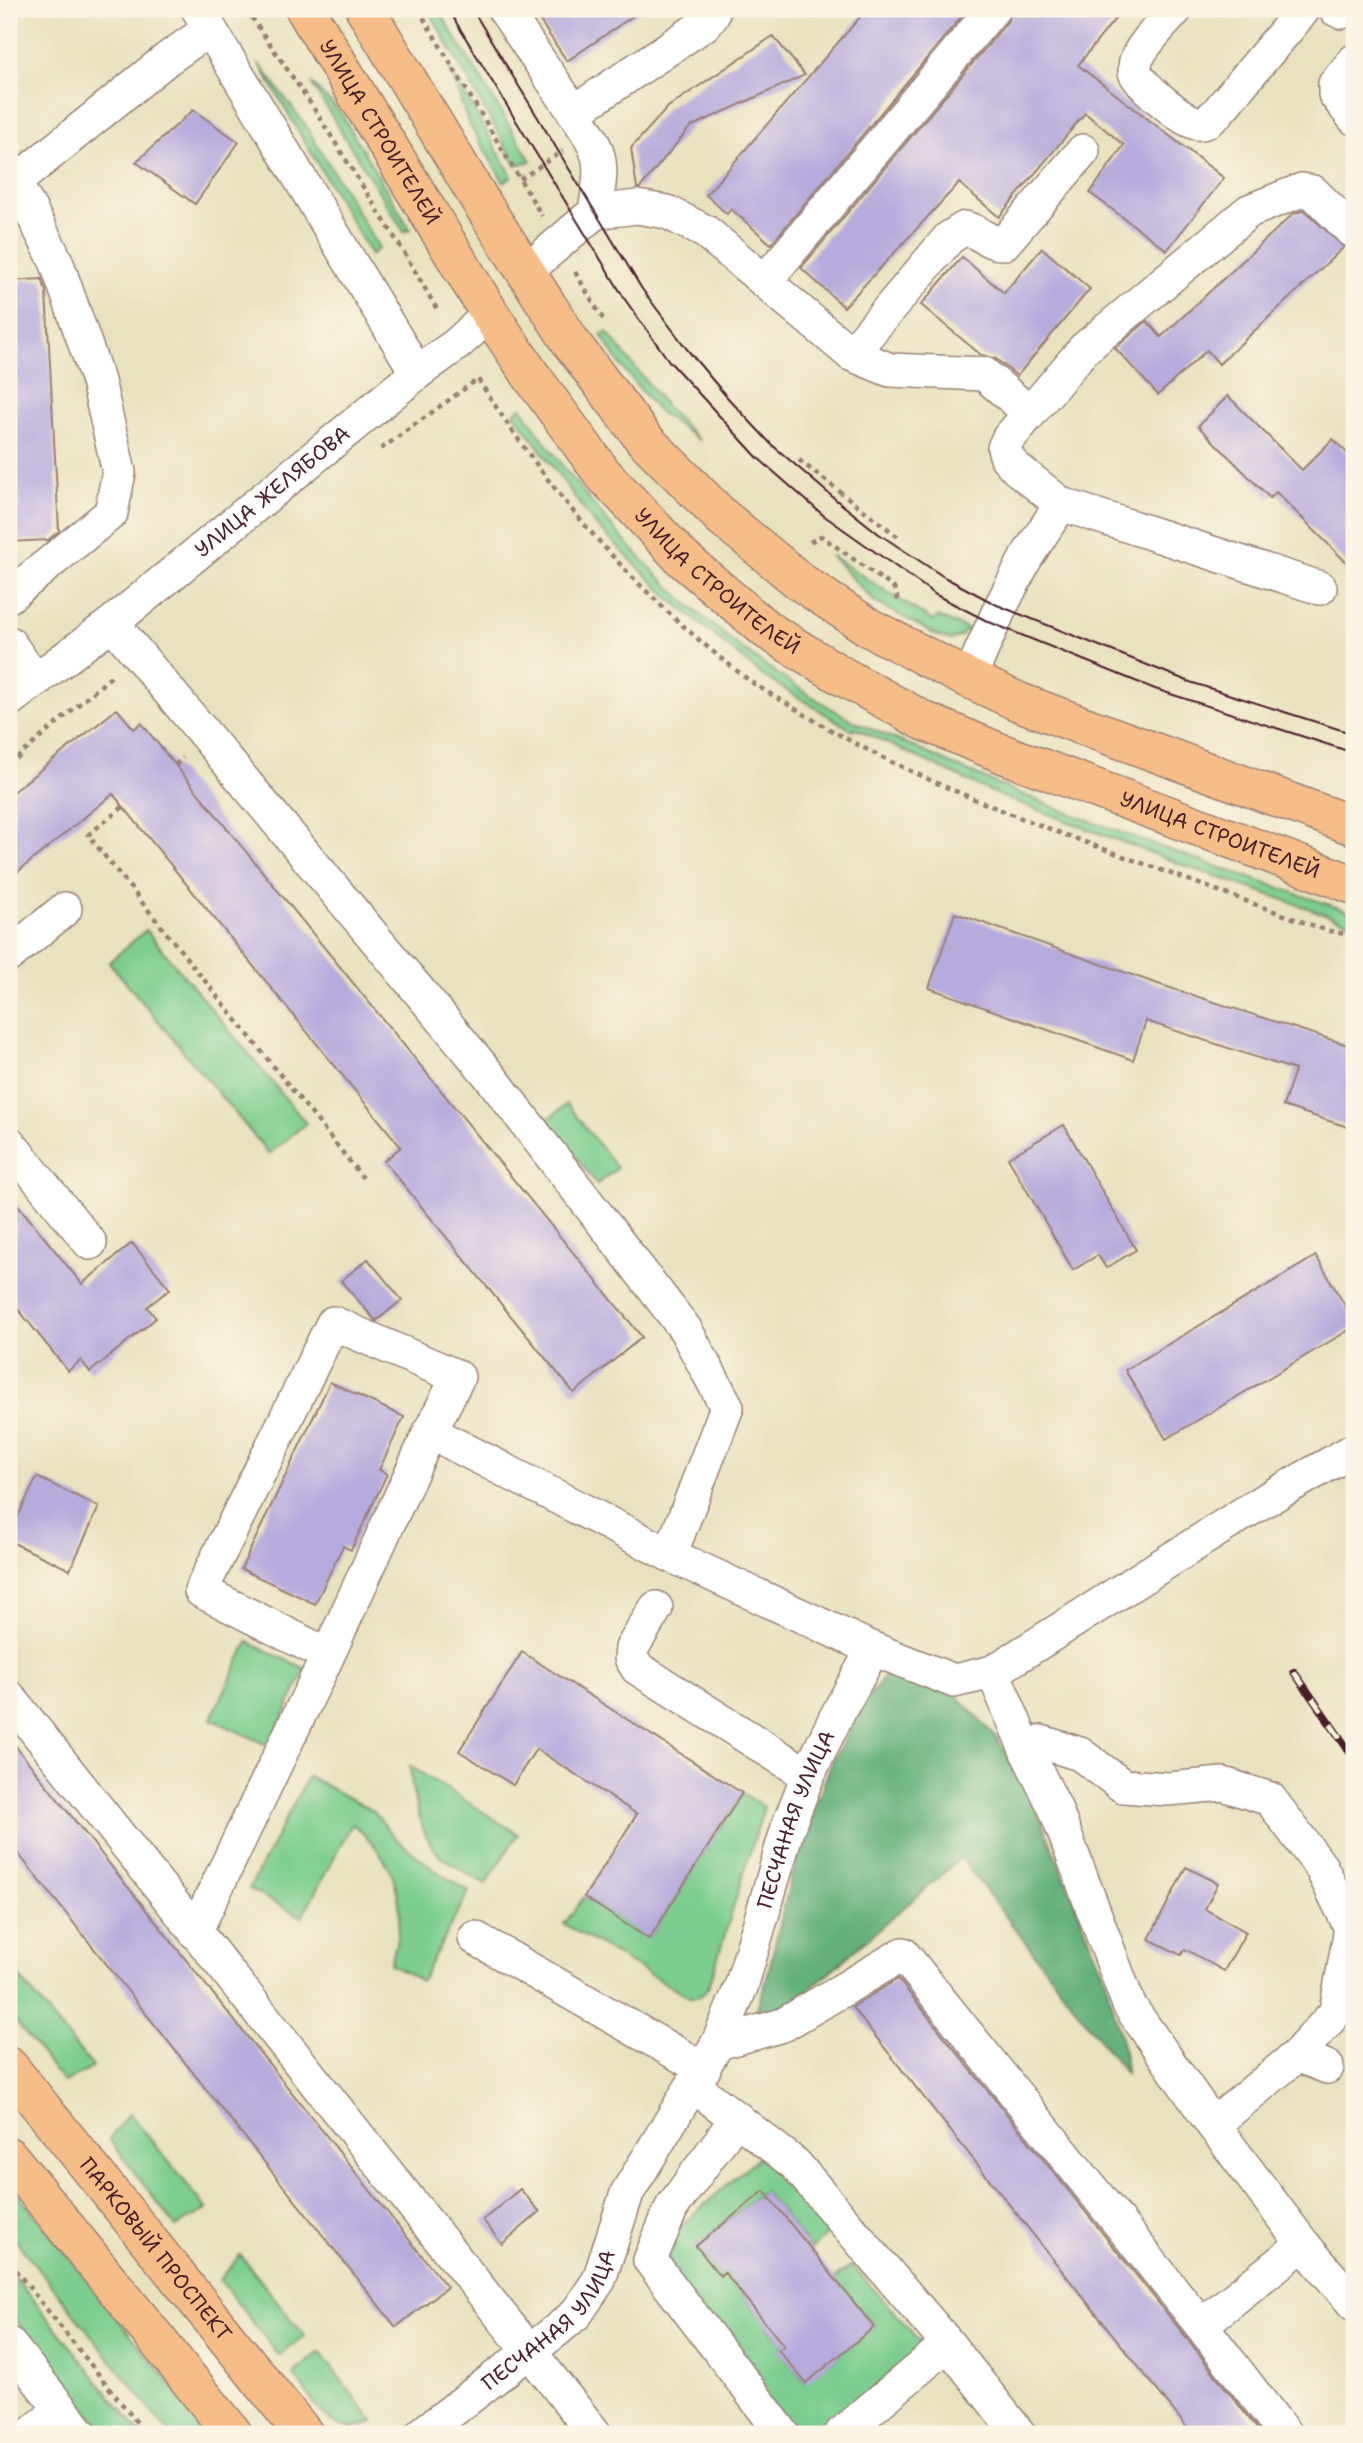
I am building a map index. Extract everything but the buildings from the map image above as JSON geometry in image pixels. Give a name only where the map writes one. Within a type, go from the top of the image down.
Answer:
[{"type":"main road","name":"УЛИЦА СТРОИТЕЛЕЙ","points":[[304,9],[490,314],[603,474],[683,559],[767,630],[842,676],[924,721],[1001,753],[1354,885]]},
{"type":"main road","points":[[365,9],[525,272],[572,344],[644,439],[722,517],[814,591],[870,628],[969,679],[1019,702],[1354,826]]},
{"type":"main road","name":"УЛИЦА ЖЕЛЯБОВА","points":[[490,314],[525,272]]},
{"type":"main road","name":"ПАРКОВЫЙ ПРОСПЕКТ","points":[[9,2067],[303,2434]]},
{"type":"main road","points":[[9,2157],[233,2434]]},
{"type":"street","points":[[505,9],[583,124],[601,164],[595,212]]},
{"type":"street","points":[[583,124],[705,24],[714,9]]},
{"type":"street","points":[[765,281],[993,9]]},
{"type":"street","points":[[1176,9],[1140,52],[1135,62],[1136,73],[1147,87],[1185,119],[1196,124],[1206,122],[1216,114],[1304,9]]},
{"type":"street","points":[[1335,9],[1341,12],[1354,10]]},
{"type":"street","points":[[9,596],[111,513],[119,472],[98,381],[55,261],[11,182],[167,59],[204,19],[417,373]]},
{"type":"street","points":[[1354,61],[1335,83],[1335,94],[1354,118]]},
{"type":"street","points":[[851,354],[948,237],[965,228],[977,231],[995,243],[1004,243],[1083,151]]},
{"type":"street","points":[[1321,588],[1061,504],[1016,468],[1007,458],[1004,448],[1008,439],[1084,349],[1249,211],[1302,190],[1313,192],[1351,230]]},
{"type":"street","points":[[525,272],[595,212],[637,207],[667,212],[706,232],[851,354],[890,370],[984,374],[1030,413]]},
{"type":"street","name":"УЛИЦА ЖЕЛЯБОВА","points":[[9,701],[112,623],[417,373],[457,344],[490,314]]},
{"type":"street","points":[[969,679],[1001,606],[1026,558],[1061,504]]},
{"type":"street","points":[[112,623],[489,1075],[685,1329],[727,1407],[670,1555]]},
{"type":"street","points":[[9,643],[35,680]]},
{"type":"street","points":[[9,955],[65,909]]},
{"type":"street","points":[[9,1143],[90,1243]]},
{"type":"street","points":[[195,1932],[328,1655],[430,1432],[458,1377],[334,1323],[201,1591],[328,1655]]},
{"type":"street","points":[[430,1432],[670,1555],[873,1649],[954,1681],[993,1672],[1260,1503],[1354,1450]]},
{"type":"street","points":[[656,1608],[632,1648],[631,1658],[637,1668],[808,1775]]},
{"type":"street","name":"ПЕСЧАНАЯ УЛИЦА","points":[[422,2434],[567,2322],[588,2300],[599,2280],[627,2193],[705,2066],[741,1987],[788,1827],[808,1775],[873,1649]]},
{"type":"street","points":[[993,1672],[1027,1752],[1055,1808],[1129,2006],[1213,2125],[1303,2244],[1354,2304]]},
{"type":"street","points":[[9,1697],[596,2434]]},
{"type":"street","points":[[1027,1752],[1041,1742],[1080,1754],[1123,1786],[1168,1789],[1223,1784],[1270,1799],[1321,1867],[1351,1928],[1336,2012],[1312,2061],[1213,2125]]},
{"type":"street","points":[[475,1938],[705,2066],[737,2118],[795,2164],[948,2344],[1019,2434]]},
{"type":"street","points":[[705,2066],[783,2025],[904,1954],[1285,2434]]},
{"type":"street","points":[[737,2118],[672,2207],[650,2260],[782,2434]]},
{"type":"street","points":[[1201,2325],[1303,2244]]},
{"type":"street","points":[[9,2344],[81,2434]]},
{"type":"street","points":[[841,2434],[948,2344]]},
{"type":"street","points":[[31,2434],[61,2409]]},
{"type":"path","points":[[246,9],[311,104],[438,311]]},
{"type":"path","points":[[418,9],[603,319]]},
{"type":"path","points":[[520,179],[583,124]]},
{"type":"path","points":[[799,460],[901,539]]},
{"type":"path","points":[[810,542],[821,536],[894,588],[900,604]]},
{"type":"path","points":[[9,765],[138,653]]},
{"type":"path","points":[[123,807],[88,835],[363,1178]]},
{"type":"path","points":[[9,2262],[146,2434]]},
{"type":"green space","points":[[428,9],[438,9],[531,161],[516,165]]},
{"type":"green space","points":[[258,62],[306,126],[379,248],[371,255]]},
{"type":"green space","points":[[449,67],[512,176],[504,182],[468,122]]},
{"type":"green space","points":[[311,83],[340,112],[410,229],[404,232]]},
{"type":"green space","points":[[607,332],[669,410],[700,441],[658,411],[622,367],[601,335]]},
{"type":"green space","points":[[521,407],[604,518],[668,585],[738,645],[815,698],[865,726],[1033,799],[1354,913],[1354,924],[1183,865],[996,794],[855,728],[852,730],[763,676],[669,598],[593,522],[514,413]]},
{"type":"green space","points":[[830,555],[933,621],[938,617],[968,629],[951,640],[938,636],[875,602]]},
{"type":"green space","points":[[146,930],[306,1123],[269,1154],[109,962]]},
{"type":"green space","points":[[567,1104],[617,1168],[597,1184],[547,1120]]},
{"type":"green space","points":[[248,1642],[306,1669],[269,1746],[211,1719]]},
{"type":"green space","points":[[887,1674],[955,1694],[997,1738],[1035,1805],[1105,1977],[1124,2050],[1126,2074],[961,1858],[790,2006],[755,2014],[766,1981],[795,1862],[832,1762],[865,1701]]},
{"type":"green space","points":[[410,1766],[518,1834],[486,1884],[443,1858],[428,1840],[415,1802]]},
{"type":"green space","points":[[308,1776],[373,1811],[396,1839],[433,1869],[469,1891],[421,1981],[390,1964],[399,1924],[396,1887],[381,1854],[352,1824],[302,1917],[249,1889]]},
{"type":"green space","points":[[742,1793],[764,1807],[710,1983],[701,1995],[687,1996],[564,1924],[584,1897],[649,1938]]},
{"type":"green space","points":[[15,1972],[93,2067],[64,2083],[9,2013],[9,1982]]},
{"type":"green space","points":[[129,2113],[207,2209],[176,2227],[109,2139]]},
{"type":"green space","points":[[763,2153],[828,2234],[811,2249],[764,2191],[696,2246],[720,2276],[724,2272],[784,2346],[779,2350],[805,2382],[874,2327],[834,2279],[852,2265],[923,2345],[820,2434],[795,2434],[660,2263],[674,2232]]},
{"type":"green space","points":[[9,2183],[204,2426],[194,2434],[170,2434],[9,2232]]},
{"type":"green space","points":[[240,2255],[305,2336],[279,2356],[220,2280]]},
{"type":"green space","points":[[9,2270],[141,2434],[107,2434],[9,2312]]},
{"type":"green space","points":[[320,2352],[373,2422],[359,2427],[347,2427],[336,2423],[317,2407],[293,2374]]},
{"type":"tram line","points":[[448,9],[626,301],[669,361],[758,458],[823,515],[936,595],[989,622],[1155,689],[1354,753]]},
{"type":"tram line","points":[[472,9],[642,289],[726,396],[771,444],[835,499],[879,534],[944,577],[997,605],[1190,682],[1354,734]]},
{"type":"railway","points":[[1294,1672],[1354,1758]]}]
